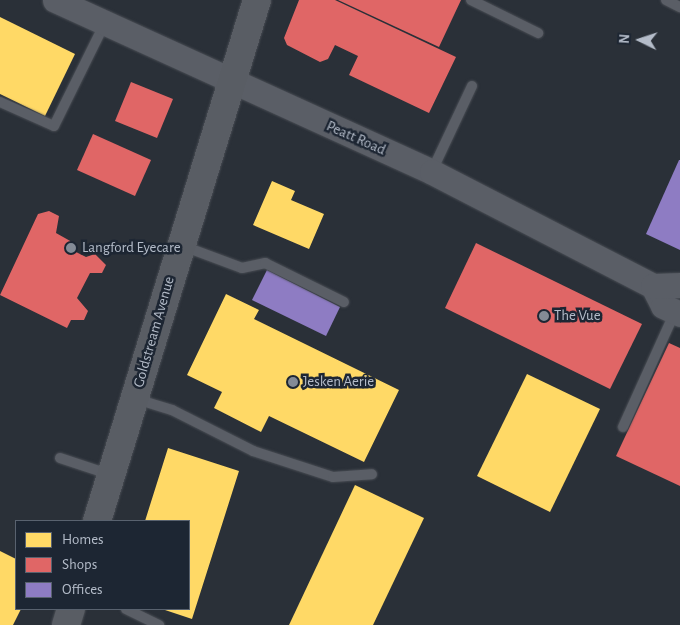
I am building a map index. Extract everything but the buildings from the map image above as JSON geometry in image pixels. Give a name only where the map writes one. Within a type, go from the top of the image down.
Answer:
[{"type":"main road","name":"Goldstream Avenue","points":[[97,520],[229,81],[257,0]]},
{"type":"main road","points":[[66,625],[71,610]]},
{"type":"street","name":"Peatt Road","points":[[55,0],[432,172],[653,286],[680,285]]},
{"type":"street","points":[[653,286],[663,306],[678,313]]},
{"type":"lane","points":[[471,0],[538,33]]},
{"type":"lane","points":[[666,0],[680,8]]},
{"type":"lane","points":[[0,102],[54,126],[105,23]]},
{"type":"lane","points":[[432,172],[472,86]]},
{"type":"lane","points":[[180,245],[242,268],[265,263],[344,302]]},
{"type":"lane","points":[[623,427],[678,313]]},
{"type":"lane","points":[[135,399],[172,410],[253,451],[333,478],[372,474]]},
{"type":"lane","points":[[60,458],[111,476]]},
{"type":"lane","points":[[127,610],[139,625]]},
{"type":"lane","points":[[128,610],[159,625]]},
{"type":"place","name":"Langford Eyecare","points":[[71,248]]},
{"type":"place","name":"The Vue","points":[[544,316]]},
{"type":"place","name":"Jesken Aerie","points":[[293,382]]}]
